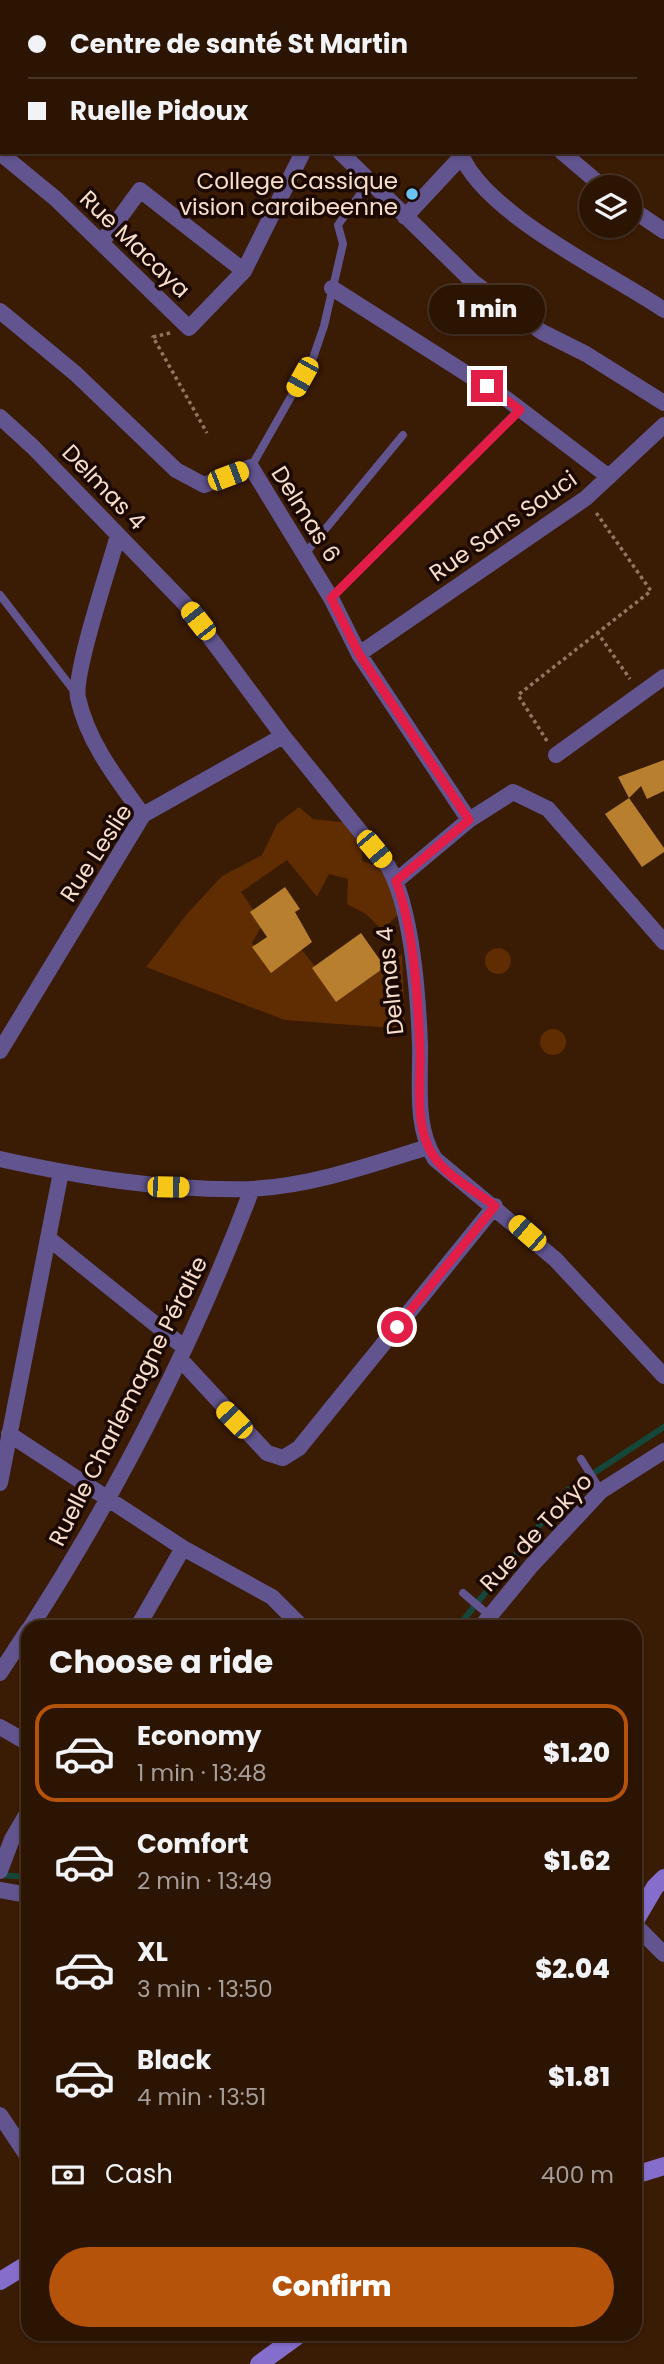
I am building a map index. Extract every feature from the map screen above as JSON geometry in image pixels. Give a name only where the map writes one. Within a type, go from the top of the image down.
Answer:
[{"type":"street","name":"Rue Macaya","points":[[1,154],[102,242],[189,328]]},
{"type":"street","points":[[189,328],[244,271],[302,154]]},
{"type":"street","points":[[342,154],[473,282],[542,332],[586,354],[664,403]]},
{"type":"street","points":[[405,216],[461,154],[484,189],[547,238],[664,310]]},
{"type":"street","points":[[564,154],[589,175]]},
{"type":"street","points":[[102,242],[140,190],[244,271]]},
{"type":"street","points":[[642,216],[664,231]]},
{"type":"street","points":[[332,288],[520,410],[609,477]]},
{"type":"street","name":"Delmas 6","points":[[0,311],[76,374],[176,470],[204,485],[251,467],[331,598],[359,654],[469,820]]},
{"type":"street","name":"Delmas 4","points":[[0,417],[33,447],[185,604],[284,736],[388,866],[396,881],[405,913],[419,1023],[422,1116],[428,1147]]},
{"type":"street","name":"Rue Sans Souci","points":[[359,654],[586,498],[664,425]]},
{"type":"street","points":[[118,535],[84,655],[78,695],[100,754],[143,816]]},
{"type":"street","points":[[556,755],[664,677]]},
{"type":"street","name":"Rue Leslie","points":[[0,1051],[143,816],[284,736]]},
{"type":"street","points":[[396,881],[469,820],[513,792],[548,809],[664,942]]},
{"type":"street","points":[[0,1160],[61,1172],[168,1187],[252,1189],[339,1175],[428,1147],[446,1170],[495,1206],[555,1259],[664,1376]]},
{"type":"street","points":[[0,1483],[61,1172]]},
{"type":"street","name":"Ruelle Charlemagne Péralte","points":[[35,1620],[86,1540],[183,1354],[224,1264],[252,1189]]},
{"type":"street","points":[[48,1238],[183,1354],[267,1453],[283,1458],[299,1448],[495,1206]]},
{"type":"street","points":[[9,1434],[183,1548],[272,1597],[295,1620]]},
{"type":"street","name":"Rue de Tokyo","points":[[485,1618],[598,1487],[664,1451]]},
{"type":"street","points":[[142,1620],[183,1548]]},
{"type":"street","name":"Ruelle Charlemagne Péralte","points":[[0,1673],[21,1641]]},
{"type":"street","points":[[0,1727],[21,1739]]},
{"type":"street","points":[[0,1871],[21,1824]]},
{"type":"street","points":[[642,1910],[655,1887],[664,1878]]},
{"type":"street","points":[[0,1890],[21,1894]]},
{"type":"street","points":[[642,1930],[664,1954]]},
{"type":"street","points":[[0,2115],[21,2146]]},
{"type":"street","points":[[642,2173],[664,2166]]},
{"type":"street","points":[[0,2281],[21,2268]]},
{"type":"street","points":[[259,2364],[290,2341]]},
{"type":"lane","points":[[251,467],[313,358],[324,326],[343,244],[338,225],[369,182]]},
{"type":"lane","points":[[331,598],[520,410]]},
{"type":"lane","points":[[304,555],[403,435]]},
{"type":"lane","points":[[0,595],[78,695]]},
{"type":"lane","points":[[581,1460],[598,1487]]},
{"type":"lane","points":[[463,1592],[485,1618]]},
{"type":"path","name":"Rue Macaya","points":[[189,328],[153,337],[207,433]]},
{"type":"path","points":[[556,755],[518,695],[651,591],[586,498]]},
{"type":"path","points":[[597,632],[641,694]]},
{"type":"shaded area","points":[[299,807],[313,819],[349,823],[362,844],[362,861],[387,869],[400,913],[382,930],[366,914],[347,904],[348,879],[329,874],[317,897],[287,860],[241,892],[263,924],[252,943],[263,957],[295,942],[338,994],[402,954],[405,1029],[285,1020],[146,967],[187,914],[222,876],[262,855],[277,824]]},
{"type":"shaded area","points":[[498,948],[507,952],[511,961],[507,970],[498,974],[489,970],[485,961],[489,952]]},
{"type":"shaded area","points":[[553,1029],[562,1033],[566,1042],[562,1051],[553,1055],[544,1051],[540,1042],[544,1033]]},
{"type":"building","points":[[664,760],[664,791],[647,799],[641,786],[629,798],[618,777]]},
{"type":"building","points":[[629,798],[664,848],[664,852],[642,867],[605,814]]},
{"type":"building","points":[[285,887],[300,909],[295,912],[312,942],[271,973],[252,947],[267,937],[250,912]]},
{"type":"building","points":[[361,933],[385,967],[336,1002],[312,968]]},
{"type":"waterway","points":[[463,1620],[568,1490],[664,1427]]},
{"type":"waterway","points":[[0,1875],[21,1876]]},
{"type":"place","name":"College Cassique vision caraibeenne","points":[[412,194]]},
{"type":"route","points":[[397,1327],[495,1206],[446,1170],[428,1147],[422,1116],[419,1023],[405,913],[396,881],[469,820],[359,654],[331,598],[520,410],[487,386]]}]
